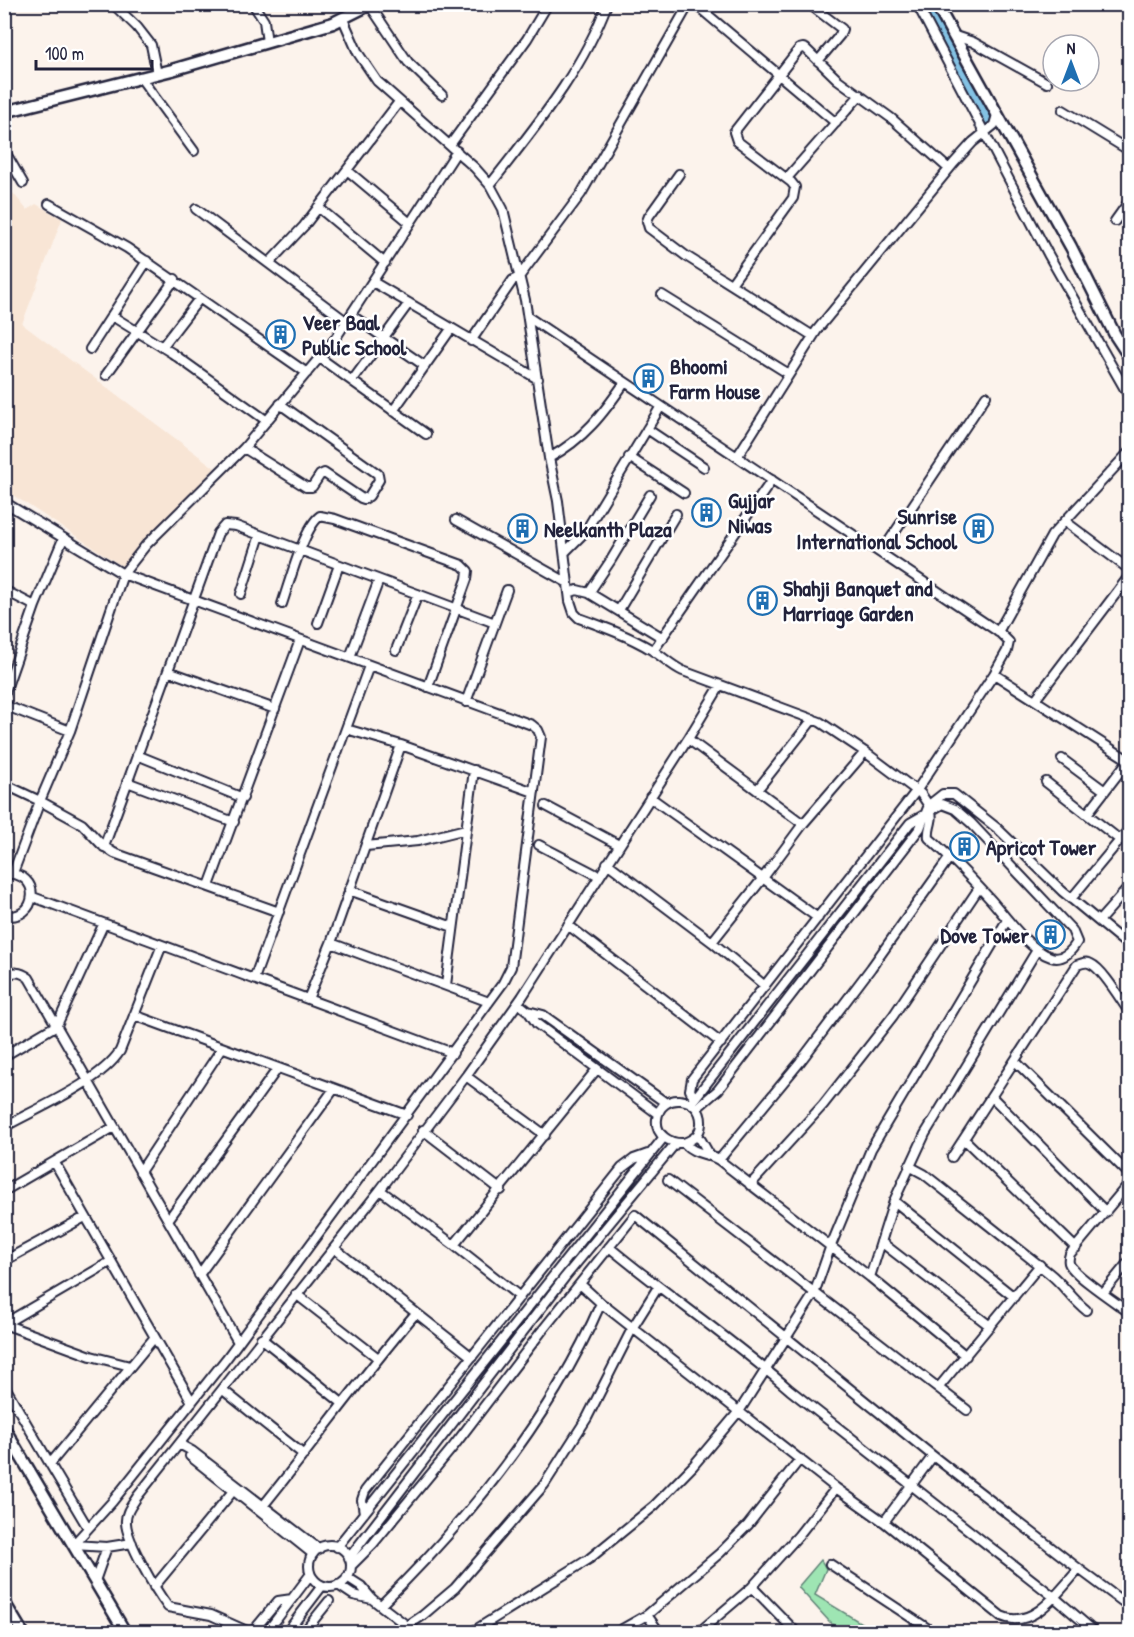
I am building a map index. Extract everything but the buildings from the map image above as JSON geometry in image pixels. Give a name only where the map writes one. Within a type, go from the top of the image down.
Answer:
[{"type":"main road","points":[[936,4],[951,30],[991,125],[1071,247],[1115,335],[1130,358]]},
{"type":"main road","points":[[4,112],[157,74],[267,42],[343,19],[370,5]]},
{"type":"main road","points":[[4,1428],[125,1632]]},
{"type":"main road","points":[[6,1607],[22,1632]]},
{"type":"street","points":[[113,4],[137,27],[151,45],[157,74]]},
{"type":"street","points":[[253,4],[264,21],[267,42]]},
{"type":"street","points":[[450,146],[527,39],[548,4]]},
{"type":"street","points":[[490,185],[572,74],[594,36],[607,4]]},
{"type":"street","points":[[471,341],[511,283],[519,277],[581,194],[689,4]]},
{"type":"street","points":[[695,4],[836,123]]},
{"type":"street","points":[[809,4],[842,29],[840,35],[818,60]]},
{"type":"street","points":[[917,4],[991,125],[1048,254],[1130,398]]},
{"type":"street","points":[[370,5],[408,62],[442,95]]},
{"type":"street","points":[[343,19],[367,69],[377,81],[457,152],[490,185],[503,209],[528,317],[549,458],[558,501],[572,609],[579,618],[625,636],[653,651],[672,666],[720,686],[813,719],[829,727],[865,752],[917,790],[930,808],[929,838],[950,857],[1007,920],[1037,950],[1053,957],[1066,956],[1077,942],[1066,923],[971,823],[948,805],[942,804],[930,808]]},
{"type":"street","points":[[951,30],[955,36],[973,42],[1041,80]]},
{"type":"street","points":[[731,284],[793,198],[795,188],[787,178],[740,144],[734,136],[737,128],[777,75],[795,52],[801,48],[806,49],[837,79],[909,132],[949,169]]},
{"type":"street","points":[[140,78],[194,151]]},
{"type":"street","points":[[787,178],[860,95]]},
{"type":"street","points":[[269,262],[291,241],[399,102]]},
{"type":"street","points":[[1063,110],[1130,151]]},
{"type":"street","points":[[737,457],[813,336],[949,169],[991,125]]},
{"type":"street","points":[[4,150],[24,183]]},
{"type":"street","points":[[4,915],[18,915],[25,911],[33,897],[28,881],[21,875],[9,873],[70,731],[123,574],[146,545],[244,448],[320,358],[349,319],[457,152]]},
{"type":"street","points":[[347,170],[410,223]]},
{"type":"street","points":[[679,174],[649,216],[648,225],[686,256],[813,336]]},
{"type":"street","points":[[1115,221],[1130,200]]},
{"type":"street","points":[[49,204],[175,279],[199,299],[307,373]]},
{"type":"street","points":[[318,207],[385,263]]},
{"type":"street","points":[[196,208],[349,319],[384,338],[425,366]]},
{"type":"street","points":[[90,349],[147,261]]},
{"type":"street","points":[[106,375],[175,279]]},
{"type":"street","points":[[373,282],[538,379]]},
{"type":"street","points":[[662,295],[789,374]]},
{"type":"street","points":[[162,347],[199,299]]},
{"type":"street","points":[[352,381],[409,303]]},
{"type":"street","points":[[112,316],[162,347],[267,421]]},
{"type":"street","points":[[528,317],[998,632],[1006,638],[1009,647],[994,674],[917,790],[692,1079],[690,1090],[701,1116],[700,1131],[696,1137],[684,1143],[675,1144],[664,1137],[657,1127],[658,1114],[666,1103],[684,1099],[694,1103]]},
{"type":"street","points":[[393,411],[452,329]]},
{"type":"street","points":[[320,358],[426,434]]},
{"type":"street","points":[[549,458],[567,448],[584,434],[625,382]]},
{"type":"street","points":[[881,553],[986,396]]},
{"type":"street","points":[[244,448],[306,488],[312,487],[320,474],[324,473],[361,498],[366,499],[369,496],[379,480],[378,474],[280,404]]},
{"type":"street","points":[[565,552],[585,532],[661,406]]},
{"type":"street","points":[[647,429],[704,467]]},
{"type":"street","points":[[998,632],[1052,535],[1130,451]]},
{"type":"street","points":[[629,457],[684,493]]},
{"type":"street","points":[[653,651],[772,480]]},
{"type":"street","points":[[589,593],[650,495]]},
{"type":"street","points":[[4,502],[123,574],[532,725],[538,730],[542,742],[511,967],[503,983],[238,1342],[192,1402],[73,1545]]},
{"type":"street","points":[[619,610],[676,514]]},
{"type":"street","points":[[282,604],[300,551],[316,519],[326,516],[466,568],[467,579],[458,608],[428,687]]},
{"type":"street","points":[[456,520],[568,583]]},
{"type":"street","points":[[104,847],[220,528],[225,525],[260,535],[495,623]]},
{"type":"street","points":[[1070,525],[1130,570]]},
{"type":"street","points":[[241,594],[260,535]]},
{"type":"street","points":[[4,695],[35,606],[63,538]]},
{"type":"street","points":[[318,622],[339,565]]},
{"type":"street","points":[[1035,700],[1130,575]]},
{"type":"street","points":[[350,657],[379,580]]},
{"type":"street","points":[[4,590],[35,606]]},
{"type":"street","points":[[466,702],[507,590]]},
{"type":"street","points":[[569,593],[577,590],[589,593],[663,638]]},
{"type":"street","points":[[396,650],[418,594]]},
{"type":"street","points":[[209,886],[300,640]]},
{"type":"street","points":[[254,979],[369,666]]},
{"type":"street","points":[[168,671],[275,709]]},
{"type":"street","points":[[994,674],[1129,761],[1087,814]]},
{"type":"street","points":[[292,1599],[278,1601],[254,1630],[247,1631],[211,1615],[168,1607],[154,1587],[132,1543],[126,1522],[127,1513],[137,1497],[183,1446],[261,1338],[380,1190],[423,1130],[466,1076],[518,1003],[720,686]]},
{"type":"street","points":[[4,705],[70,731]]},
{"type":"street","points":[[757,790],[813,719]]},
{"type":"street","points":[[346,729],[401,745],[534,792]]},
{"type":"street","points":[[688,739],[802,824]]},
{"type":"street","points":[[308,999],[331,943],[401,745]]},
{"type":"street","points":[[712,942],[802,824],[865,752]]},
{"type":"street","points":[[137,755],[243,798]]},
{"type":"street","points":[[1062,759],[1105,791]]},
{"type":"street","points":[[446,985],[474,770]]},
{"type":"street","points":[[127,782],[234,822]]},
{"type":"street","points":[[1046,782],[1119,840]]},
{"type":"street","points":[[4,784],[82,824],[104,847],[114,853],[279,912]]},
{"type":"street","points":[[694,1103],[910,823],[924,815],[943,794],[950,793],[959,797],[998,828],[1071,898],[1130,947]]},
{"type":"street","points":[[650,797],[818,918]]},
{"type":"street","points":[[546,806],[619,845]]},
{"type":"street","points":[[694,1103],[718,1090],[920,828],[924,815]]},
{"type":"street","points":[[1071,898],[1130,828]]},
{"type":"street","points":[[366,846],[418,841],[466,829]]},
{"type":"street","points":[[539,845],[599,876]]},
{"type":"street","points":[[719,1160],[800,1062],[864,978],[950,857]]},
{"type":"street","points":[[607,863],[712,942],[765,986]]},
{"type":"street","points":[[1099,921],[1127,896],[1130,886]]},
{"type":"street","points":[[750,1185],[823,1105],[893,1016],[979,888]]},
{"type":"street","points":[[349,890],[453,927]]},
{"type":"street","points":[[33,897],[103,925],[453,1053]]},
{"type":"street","points":[[472,1632],[589,1560],[654,1506],[693,1466],[740,1410],[814,1294],[830,1248],[871,1149],[1007,920]]},
{"type":"street","points":[[4,1056],[57,1025],[103,925]]},
{"type":"street","points":[[568,925],[721,1042]]},
{"type":"street","points":[[331,943],[489,1002]]},
{"type":"street","points":[[4,1127],[88,1080],[115,1059],[162,945]]},
{"type":"street","points":[[870,1277],[894,1201],[925,1134],[1037,950]]},
{"type":"street","points":[[952,1157],[1077,965],[1084,962],[1099,970],[1130,1013]]},
{"type":"street","points":[[4,977],[18,972],[29,978],[238,1342]]},
{"type":"street","points":[[518,1003],[528,1011],[537,1024],[658,1114]]},
{"type":"street","points":[[528,1011],[543,1015],[666,1103]]},
{"type":"street","points":[[134,1015],[407,1115]]},
{"type":"street","points":[[141,1172],[222,1048]]},
{"type":"street","points":[[1015,1061],[1130,1175]]},
{"type":"street","points":[[168,1220],[278,1068]]},
{"type":"street","points":[[454,1245],[545,1136],[597,1069]]},
{"type":"street","points":[[466,1076],[545,1136]]},
{"type":"street","points":[[200,1275],[334,1089]]},
{"type":"street","points":[[992,1097],[1106,1212]]},
{"type":"street","points":[[4,1191],[114,1127]]},
{"type":"street","points":[[423,1130],[501,1190]]},
{"type":"street","points":[[337,1547],[664,1137]]},
{"type":"street","points":[[696,1137],[701,1140],[709,1155]]},
{"type":"street","points":[[964,1139],[1076,1248]]},
{"type":"street","points":[[684,1143],[692,1151],[719,1160],[870,1277],[966,1356]]},
{"type":"street","points":[[350,1562],[337,1547],[329,1546],[316,1552],[309,1567],[310,1575],[315,1582],[330,1587],[338,1586],[347,1577],[350,1562],[565,1276],[675,1144]]},
{"type":"street","points":[[364,1513],[362,1500],[365,1491],[471,1357],[622,1168],[634,1159],[649,1154]]},
{"type":"street","points":[[55,1163],[192,1402]]},
{"type":"street","points":[[909,1166],[924,1174],[1040,1265],[1061,1283],[1073,1300],[1086,1310]]},
{"type":"street","points":[[668,1180],[967,1410]]},
{"type":"street","points":[[1130,1182],[1071,1254],[1069,1265],[1077,1274],[1130,1313]]},
{"type":"street","points":[[380,1190],[520,1297]]},
{"type":"street","points":[[894,1201],[1014,1297]]},
{"type":"street","points":[[350,1562],[373,1544],[432,1473],[635,1215],[933,1456],[1130,1607]]},
{"type":"street","points":[[4,1261],[85,1217]]},
{"type":"street","points":[[881,1242],[990,1326]]},
{"type":"street","points":[[609,1247],[1054,1597],[1094,1632]]},
{"type":"street","points":[[333,1248],[471,1357]]},
{"type":"street","points":[[1103,1293],[1130,1260]]},
{"type":"street","points":[[4,1324],[110,1262]]},
{"type":"street","points":[[939,1387],[1040,1265]]},
{"type":"street","points":[[580,1284],[836,1488],[884,1522],[993,1610],[1008,1619],[1017,1620],[1033,1614],[1054,1597],[1079,1569]]},
{"type":"street","points":[[398,1632],[422,1616],[455,1588],[544,1485],[587,1418],[633,1327],[658,1287]]},
{"type":"street","points":[[296,1294],[378,1358]]},
{"type":"street","points":[[381,1605],[498,1476],[576,1358],[602,1303]]},
{"type":"street","points":[[263,1506],[342,1403],[416,1313]]},
{"type":"street","points":[[4,1324],[91,1356],[130,1366]]},
{"type":"street","points":[[50,1464],[154,1338]]},
{"type":"street","points":[[261,1338],[342,1403]]},
{"type":"street","points":[[4,1385],[88,1528]]},
{"type":"street","points":[[223,1390],[304,1455]]},
{"type":"street","points":[[183,1446],[189,1455],[233,1491],[316,1552]]},
{"type":"street","points":[[183,1446],[263,1506],[316,1552]]},
{"type":"street","points":[[884,1522],[933,1456]]},
{"type":"street","points":[[617,1632],[647,1615],[720,1553],[741,1532],[800,1459]]},
{"type":"street","points":[[699,1632],[752,1587],[798,1536],[836,1488]]},
{"type":"street","points":[[154,1587],[233,1491]]},
{"type":"street","points":[[73,1545],[107,1547],[132,1543]]},
{"type":"street","points":[[94,1581],[107,1547]]},
{"type":"street","points":[[830,1564],[933,1632]]},
{"type":"street","points":[[267,1632],[310,1575]]},
{"type":"street","points":[[347,1577],[361,1586],[372,1599],[415,1632]]},
{"type":"street","points":[[287,1632],[322,1586]]},
{"type":"street","points":[[338,1586],[353,1595],[372,1599]]},
{"type":"street","points":[[752,1587],[795,1632]]},
{"type":"street","points":[[304,1632],[329,1601]]},
{"type":"street","points":[[647,1615],[659,1632]]},
{"type":"street","points":[[4,1626],[16,1621]]},
{"type":"shaded area","points":[[4,190],[9,196],[13,193],[27,210],[36,204],[62,219],[22,324],[215,468],[122,566],[5,490]]},
{"type":"green space","points":[[821,1560],[826,1569],[815,1595],[876,1632],[839,1632],[798,1587]]},
{"type":"waterway","points":[[925,4],[989,121]]},
{"type":"place","name":"Veer Baal Public School","points":[[281,335]]},
{"type":"place","name":"Bhoomi Farm House","points":[[649,379]]},
{"type":"place","name":"Gujjar Niwas","points":[[707,513]]},
{"type":"place","name":"Neelkanth Plaza","points":[[523,529]]},
{"type":"place","name":"Sunrise International School","points":[[978,529]]},
{"type":"place","name":"Shahji Banquet and Marriage Garden","points":[[762,601]]},
{"type":"place","name":"Apricot Tower","points":[[965,847]]},
{"type":"place","name":"Dove Tower","points":[[1050,935]]}]
